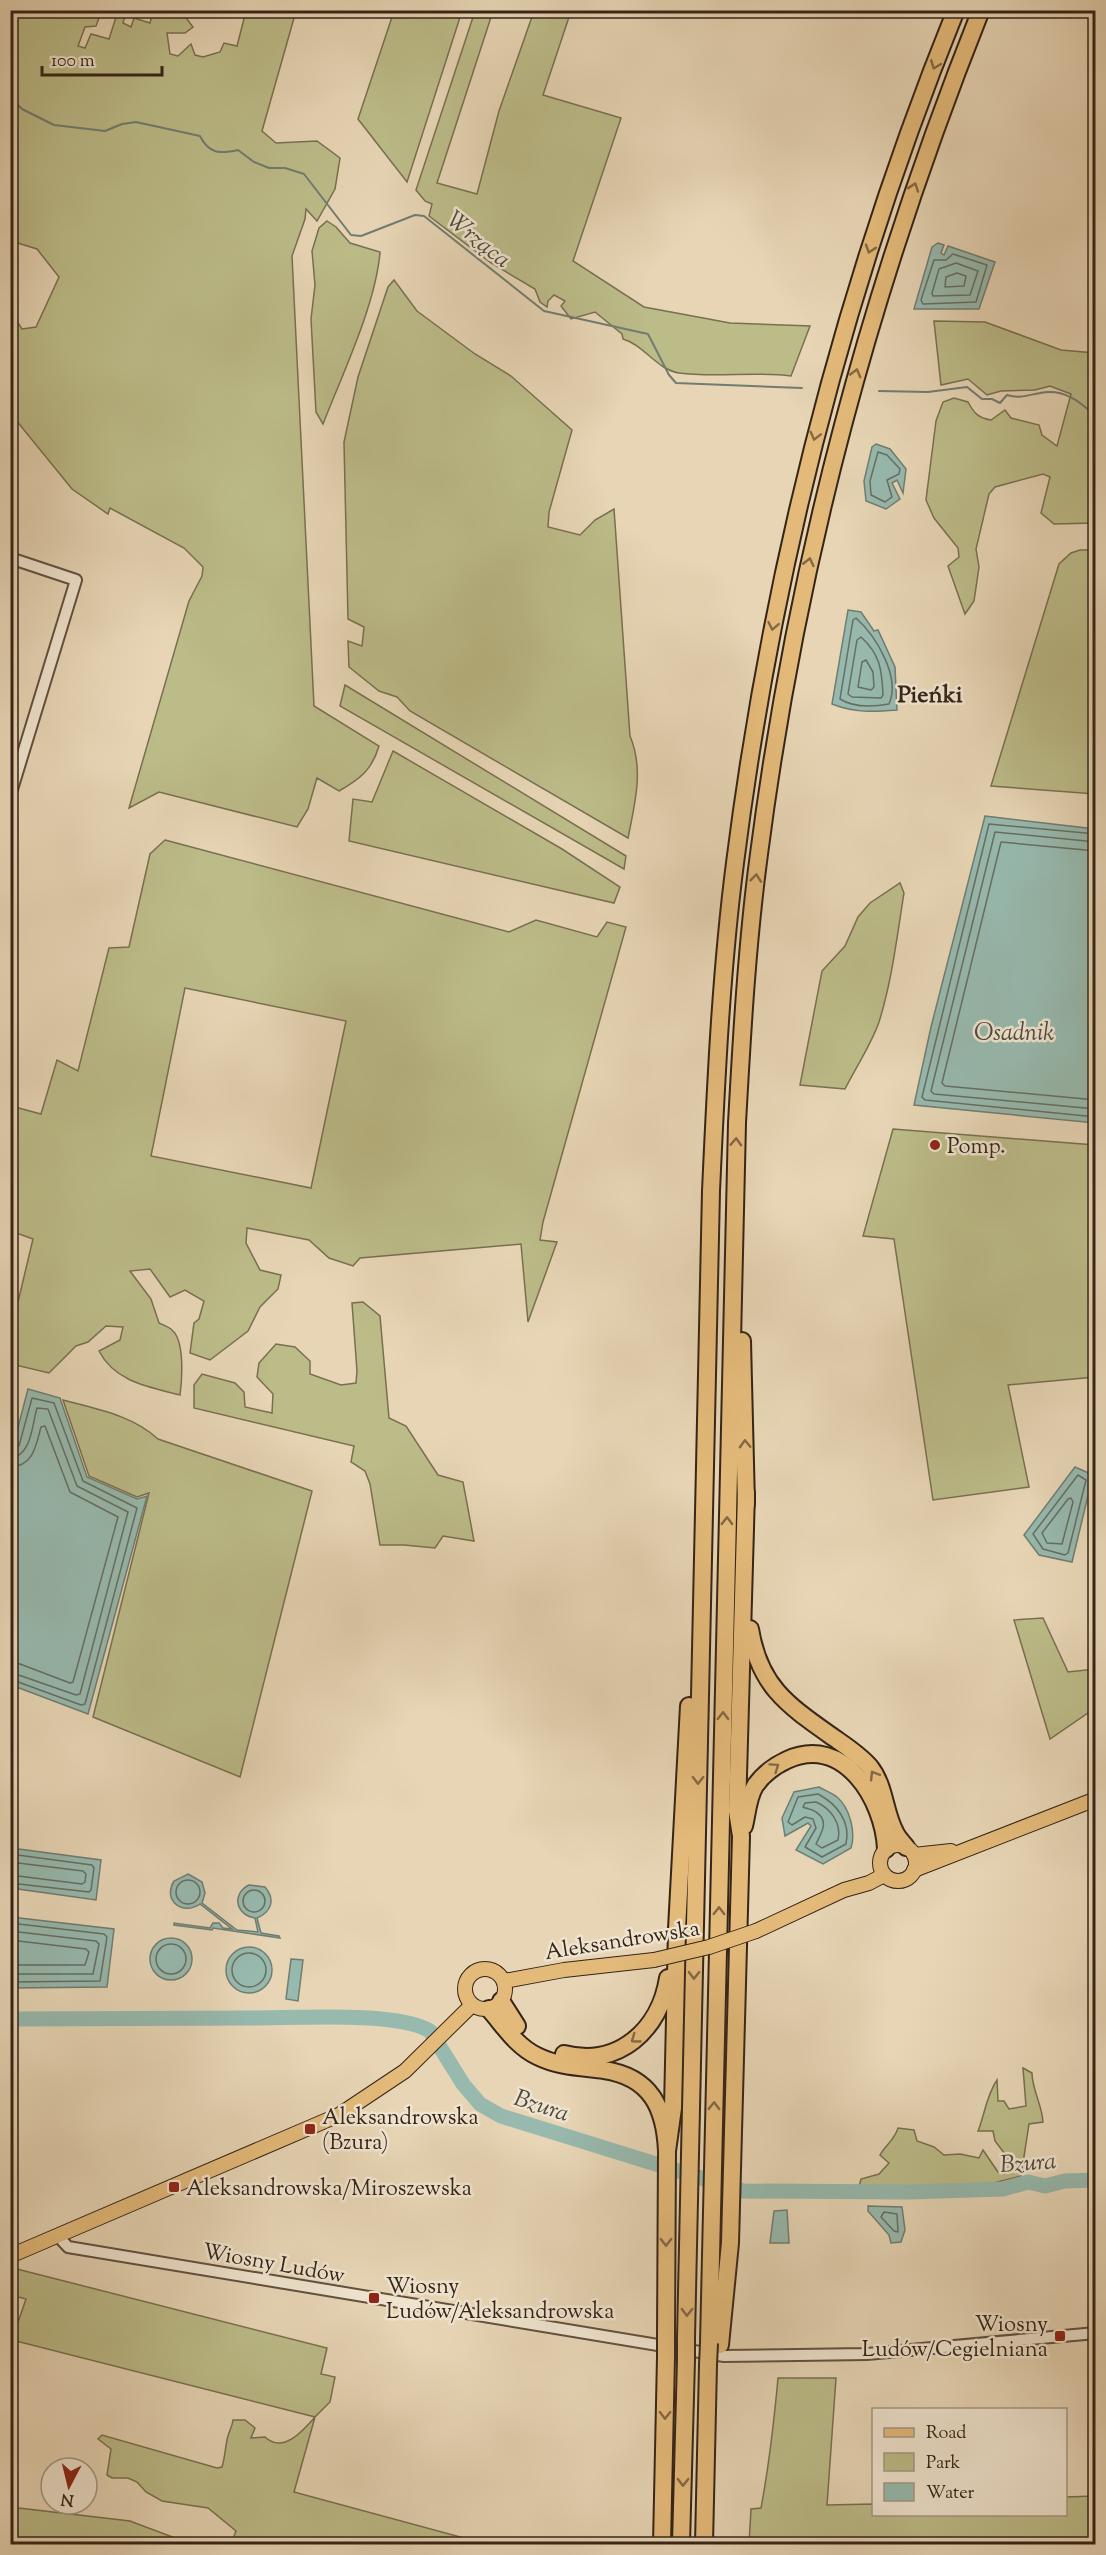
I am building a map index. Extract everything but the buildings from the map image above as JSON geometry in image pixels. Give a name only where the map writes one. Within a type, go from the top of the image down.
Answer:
[{"type":"highway","points":[[681,2544],[716,1083],[734,866],[747,773],[785,564],[826,397],[869,251],[903,148],[956,10]]},
{"type":"highway","points":[[704,2544],[707,2434],[714,2344],[712,2164],[734,1200],[742,1030],[759,856],[787,669],[808,568],[857,369],[921,166],[981,10]]},
{"type":"highway","points":[[734,1200],[740,1270],[749,1625],[753,1652],[777,1692],[791,1706],[855,1752],[871,1769],[881,1789],[895,1832],[910,1851]]},
{"type":"highway","points":[[714,2344],[730,2243],[741,1836],[737,1811],[746,1493]]},
{"type":"highway","points":[[667,2151],[673,2108],[677,1929],[688,1716],[703,1575]]},
{"type":"highway","points":[[741,1836],[754,1788],[771,1768],[792,1757],[807,1754],[834,1758],[847,1766],[863,1782],[876,1804],[886,1849]]},
{"type":"highway","points":[[487,2005],[530,2039],[555,2052],[583,2057],[601,2056],[616,2050],[634,2041],[647,2029],[662,2006],[677,1929]]},
{"type":"highway","points":[[487,2005],[520,2045],[538,2056],[562,2066],[619,2073],[643,2086],[660,2107],[666,2132],[667,2151],[662,2544]]},
{"type":"main road","points":[[975,1847],[910,1851],[896,1845],[886,1849],[880,1859],[882,1870],[889,1879],[900,1881],[911,1875],[914,1870],[975,1847],[1095,1799]]},
{"type":"main road","points":[[910,1851],[914,1870]]},
{"type":"main road","name":"Aleksandrowska","points":[[504,1981],[564,1970],[654,1960],[709,1947],[756,1931],[882,1870]]},
{"type":"main road","points":[[10,2256],[323,2124],[371,2096],[417,2060],[454,2024],[487,2005],[504,1995],[504,1981],[492,1969],[475,1970],[466,1980],[465,1994],[487,2005]]},
{"type":"street","points":[[10,558],[76,580],[10,796]]},
{"type":"street","name":"Wiosny Ludów","points":[[58,2236],[68,2247],[724,2356],[867,2354],[1095,2333]]},
{"type":"green space","points":[[11,10],[93,11],[99,18],[96,26],[85,27],[78,46],[85,48],[91,34],[109,39],[118,11],[126,11],[123,23],[131,27],[134,18],[150,23],[151,19],[143,11],[181,11],[193,27],[185,33],[167,33],[170,54],[178,56],[191,44],[195,55],[203,57],[220,52],[224,43],[237,46],[246,11],[296,11],[262,131],[276,143],[317,141],[340,158],[335,189],[317,221],[306,209],[305,219],[292,256],[314,706],[379,746],[369,768],[339,791],[317,778],[308,809],[297,827],[159,792],[129,808],[189,601],[202,576],[203,567],[184,548],[110,508],[108,514],[72,489],[11,414],[11,312],[22,329],[36,327],[59,277],[37,249],[11,241]]},
{"type":"green space","points":[[394,11],[462,11],[407,182],[358,119]]},
{"type":"green space","points":[[475,11],[493,11],[437,183],[477,194],[499,111],[534,11],[571,11],[543,95],[621,118],[573,261],[644,307],[730,323],[810,326],[791,376],[707,375],[671,371],[637,346],[623,339],[622,334],[595,312],[571,319],[561,306],[565,301],[554,295],[548,301],[547,307],[540,302],[535,289],[491,263],[429,216],[432,204],[425,201],[416,190]]},
{"type":"green space","points":[[327,221],[336,227],[350,243],[380,252],[365,316],[323,424],[316,412],[311,319],[315,285],[312,251],[319,228]]},
{"type":"green space","points":[[394,280],[417,311],[475,354],[511,376],[572,430],[549,512],[548,527],[580,535],[595,520],[614,509],[630,736],[637,761],[637,786],[628,838],[410,711],[397,697],[379,691],[349,667],[348,641],[362,646],[364,627],[348,619],[344,442],[358,377],[388,287]]},
{"type":"green space","points":[[934,321],[985,322],[1061,350],[1095,353],[1095,523],[1054,524],[1041,513],[1050,477],[1043,474],[995,487],[989,494],[976,549],[979,567],[974,601],[965,614],[948,566],[959,557],[958,548],[934,518],[926,500],[936,421],[943,402],[954,398],[968,402],[977,414],[991,420],[1005,410],[1011,418],[1039,425],[1042,435],[1057,446],[1071,394],[1050,386],[1035,390],[1001,391],[987,395],[968,379],[941,385]]},
{"type":"green space","points":[[1080,550],[1095,550],[1095,794],[991,786],[1059,564],[1071,553]]},
{"type":"green space","points":[[345,685],[626,856],[624,869],[340,706]]},
{"type":"green space","points":[[393,751],[562,849],[620,887],[614,903],[349,841],[353,799],[372,802]]},
{"type":"green space","points":[[165,840],[509,932],[536,920],[597,937],[607,922],[626,927],[543,1222],[540,1240],[557,1242],[528,1322],[521,1244],[360,1258],[353,1266],[329,1258],[309,1240],[247,1228],[246,1243],[260,1270],[281,1275],[278,1289],[260,1307],[248,1331],[210,1360],[190,1353],[194,1323],[199,1319],[204,1301],[185,1290],[170,1297],[150,1269],[130,1271],[151,1299],[159,1323],[171,1329],[176,1335],[182,1361],[180,1395],[134,1382],[114,1370],[106,1361],[99,1351],[120,1340],[123,1327],[106,1326],[88,1342],[76,1346],[49,1373],[11,1364],[11,1300],[18,1302],[33,1239],[11,1231],[11,1106],[41,1114],[57,1060],[78,1071],[109,948],[129,947],[150,854]],"holes":[[[185,988],[346,1021],[311,1188],[151,1156]]]},
{"type":"green space","points":[[900,883],[904,893],[894,958],[884,1006],[872,1039],[845,1089],[800,1085],[822,971],[845,946],[858,917],[870,903]]},
{"type":"green space","points":[[893,1129],[1095,1145],[1095,1377],[1008,1385],[1029,1487],[933,1500],[894,1239],[863,1236]]},
{"type":"green space","points":[[363,1302],[380,1316],[389,1418],[406,1426],[438,1475],[463,1482],[474,1541],[443,1536],[435,1548],[380,1545],[370,1484],[365,1471],[351,1462],[354,1446],[194,1408],[194,1385],[202,1374],[235,1383],[244,1392],[245,1407],[272,1413],[273,1394],[257,1377],[259,1363],[276,1344],[295,1347],[310,1361],[310,1374],[341,1385],[356,1383],[352,1303]]},
{"type":"green space","points":[[63,1400],[125,1418],[158,1439],[312,1491],[240,1777],[93,1717],[149,1493],[137,1497],[89,1476]]},
{"type":"green space","points":[[1043,1618],[1068,1672],[1095,1669],[1095,1708],[1050,1739],[1014,1620]]},
{"type":"green space","points":[[1023,2068],[1032,2073],[1043,2122],[1029,2124],[1021,2176],[986,2185],[859,2187],[861,2179],[879,2174],[889,2163],[880,2155],[898,2128],[914,2130],[917,2141],[934,2147],[944,2155],[960,2154],[979,2158],[983,2150],[998,2172],[1004,2174],[1003,2165],[1008,2158],[995,2141],[993,2131],[978,2131],[988,2099],[997,2080],[998,2101],[1004,2101],[1009,2109],[1026,2106]]},
{"type":"green space","points":[[11,2269],[327,2348],[321,2374],[335,2377],[330,2402],[315,2417],[12,2340],[26,2299],[11,2295]]},
{"type":"green space","points":[[778,2378],[836,2378],[827,2505],[872,2504],[872,2516],[1067,2516],[1067,2497],[1095,2496],[1095,2544],[749,2544],[751,2509],[761,2508]]},
{"type":"green space","points":[[315,2417],[294,2492],[486,2544],[227,2544],[232,2541],[236,2531],[208,2508],[162,2501],[146,2492],[137,2482],[128,2478],[112,2478],[107,2475],[111,2449],[98,2439],[102,2435],[217,2468],[222,2467],[233,2420],[245,2420],[255,2428],[251,2438],[265,2437],[272,2442],[279,2443],[286,2442],[299,2434]]},
{"type":"green space","points":[[10,2507],[39,2510],[39,2516],[87,2516],[130,2521],[191,2544],[11,2544]]},
{"type":"water","points":[[938,243],[944,245],[941,253],[944,255],[948,246],[995,262],[979,309],[914,309],[932,247]]},
{"type":"water","points":[[876,444],[890,449],[906,469],[903,493],[897,480],[892,483],[900,499],[886,509],[866,501],[864,481],[872,447]]},
{"type":"water","points":[[848,610],[861,612],[874,631],[878,630],[895,667],[897,710],[864,711],[832,704]]},
{"type":"water","name":"Osadnik","points":[[985,816],[1095,829],[1095,1123],[914,1105],[931,1027]]},
{"type":"water","points":[[28,1389],[60,1398],[87,1477],[137,1499],[147,1496],[88,1714],[11,1685],[11,1454]]},
{"type":"water","points":[[1075,1467],[1093,1475],[1072,1562],[1039,1555],[1024,1535]]},
{"type":"water","points":[[819,1787],[842,1802],[851,1821],[853,1835],[851,1848],[823,1864],[796,1850],[811,1826],[808,1823],[785,1836],[782,1818],[794,1792]]},
{"type":"water","points":[[11,1848],[101,1860],[96,1900],[11,1888]]},
{"type":"water","points":[[188,1874],[202,1882],[205,1893],[202,1903],[237,1930],[258,1932],[255,1918],[240,1909],[238,1899],[243,1889],[249,1885],[265,1887],[271,1901],[269,1909],[257,1918],[261,1933],[280,1938],[174,1925],[174,1923],[210,1928],[213,1923],[219,1923],[223,1928],[232,1929],[200,1904],[187,1908],[181,1907],[172,1900],[171,1888],[174,1881]]},
{"type":"water","points":[[11,1917],[114,1929],[107,1987],[11,1988]]},
{"type":"water","points":[[171,1938],[179,1939],[186,1944],[191,1951],[191,1967],[186,1974],[179,1979],[171,1980],[163,1979],[156,1974],[151,1967],[150,1959],[151,1951],[156,1944],[163,1939]]},
{"type":"water","points":[[249,1947],[265,1954],[272,1970],[265,1986],[249,1993],[233,1986],[226,1970],[233,1954]]},
{"type":"water","points":[[291,1959],[303,1960],[298,2001],[286,1999]]},
{"type":"water","points":[[868,2206],[902,2207],[905,2230],[901,2242],[891,2243],[889,2235],[868,2211]]},
{"type":"water","points":[[787,2210],[789,2243],[770,2243],[774,2211]]},
{"type":"waterway","name":"Wrząca","points":[[10,97],[22,109],[54,125],[105,131],[122,124],[136,122],[200,136],[207,146],[216,151],[238,150],[254,162],[269,168],[285,168],[304,174],[351,235],[361,236],[415,215],[424,216],[544,311],[648,334],[669,375],[676,383],[802,388]]},
{"type":"waterway","name":"Wrząca","points":[[879,391],[928,392],[967,387],[982,399],[992,399],[1000,403],[1007,395],[1020,397],[1056,392],[1071,397],[1096,417]]},
{"type":"waterway","name":"Bzura","points":[[10,2019],[345,2017],[371,2018],[415,2025],[430,2031],[463,2084],[480,2104],[501,2116],[743,2191],[909,2192],[1003,2189],[1028,2182],[1045,2186],[1065,2181],[1096,2180]]},
{"type":"place","name":"Pomp.","points":[[935,1145]]},
{"type":"place","name":"Aleksandrowska (Bzura)","points":[[310,2129]]},
{"type":"place","name":"Aleksandrowska/Miroszewska","points":[[174,2187]]},
{"type":"place","name":"Wiosny Ludów/Aleksandrowska","points":[[374,2298]]},
{"type":"place","name":"Wiosny Ludów/Cegielniana","points":[[1060,2336]]},
{"type":"district","name":"Pieńki","points":[[930,694]]}]
